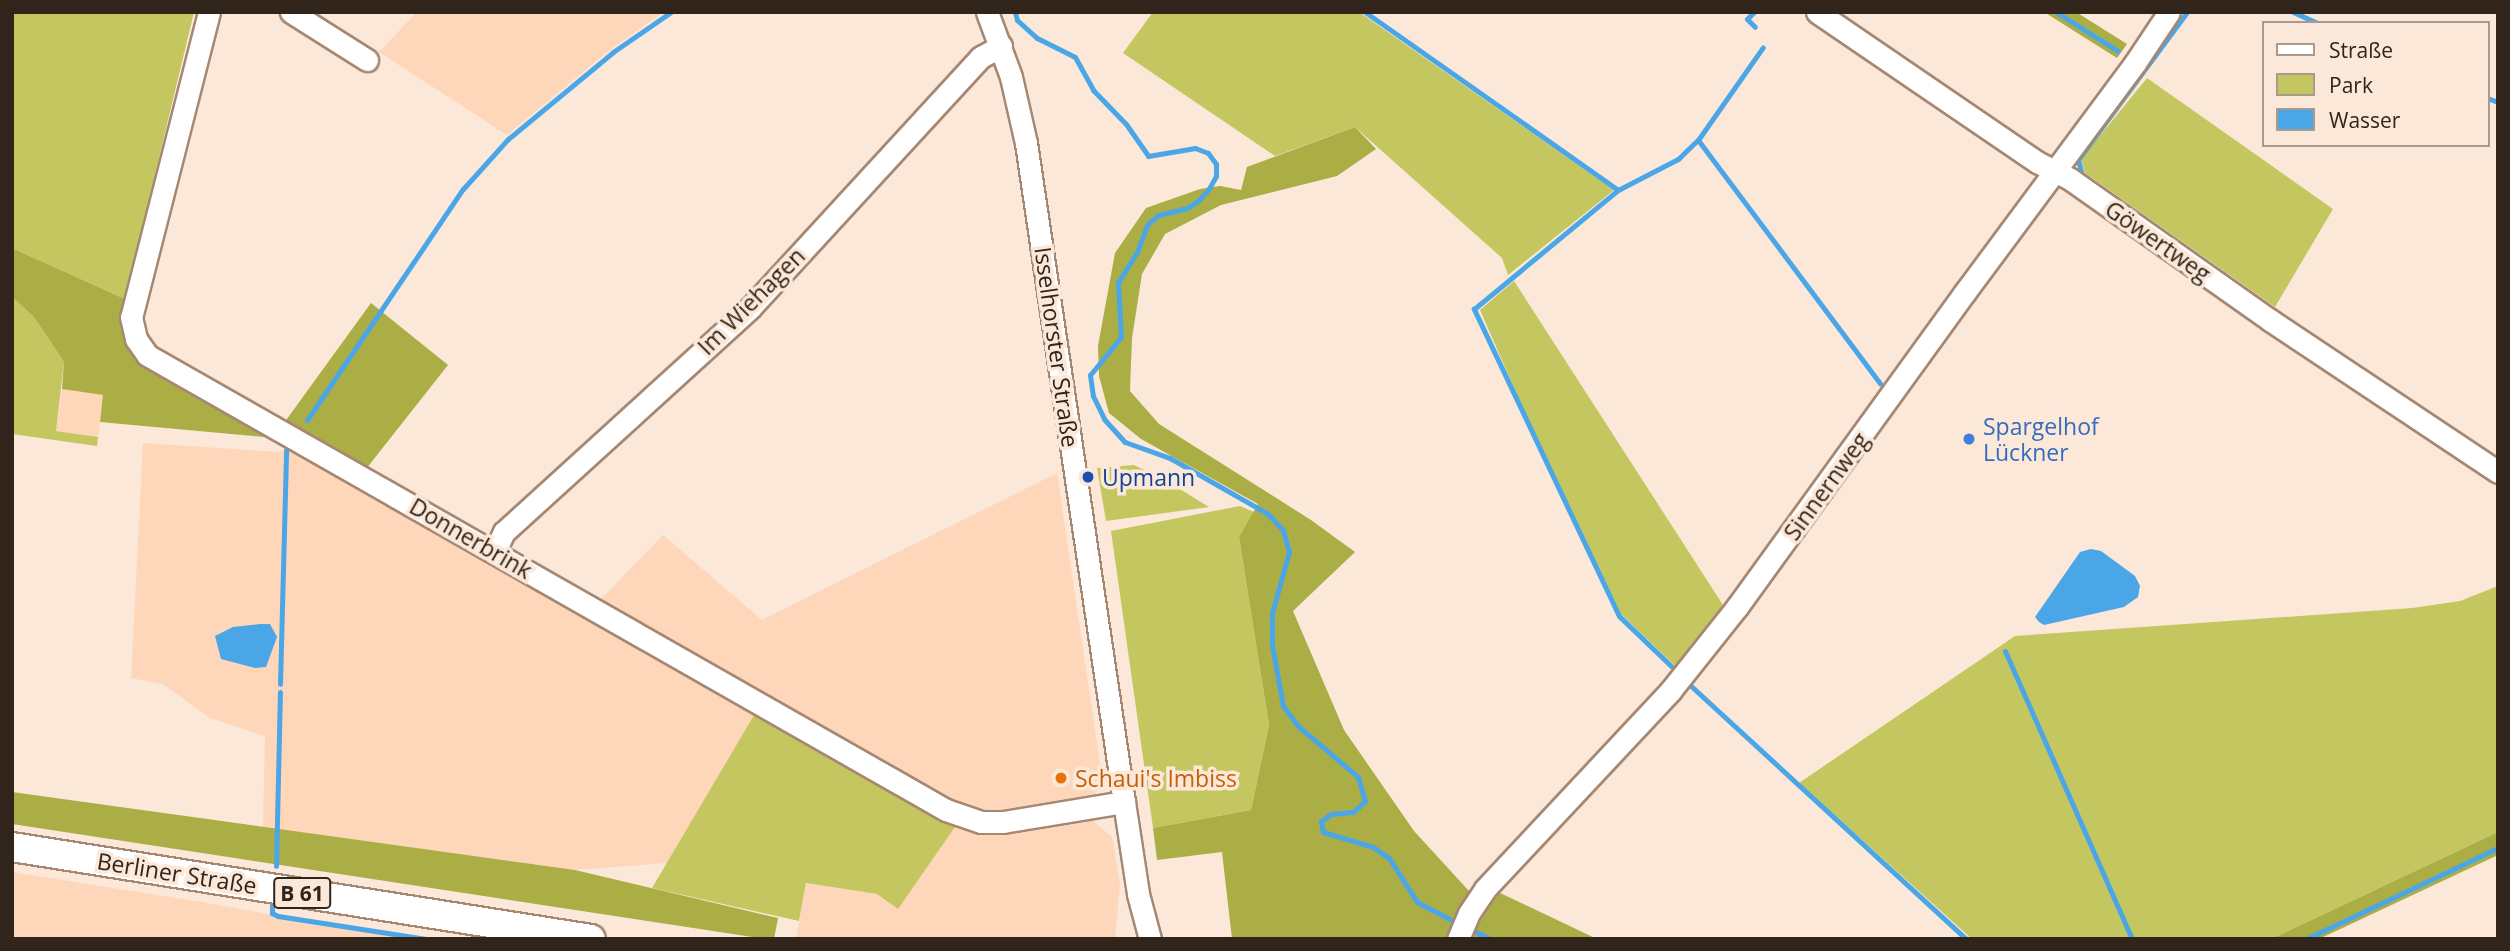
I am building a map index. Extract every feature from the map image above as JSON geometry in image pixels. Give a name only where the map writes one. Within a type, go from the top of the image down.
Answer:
[{"type":"main road","name":"Berliner Straße","points":[[12,848],[591,939]]},
{"type":"street","name":"Donnerbrink","points":[[209,12],[131,317],[136,339],[147,355],[946,810],[981,822],[1003,822],[1124,802]]},
{"type":"street","points":[[291,12],[367,60]]},
{"type":"street","name":"Isselhorster Straße","points":[[988,12],[1019,108],[1028,156],[1138,894],[1150,939]]},
{"type":"street","name":"Göwertweg","points":[[1816,12],[2498,472]]},
{"type":"street","name":"Sinnernweg","points":[[1458,939],[1467,917],[1485,889],[1671,690],[1737,607],[1965,292],[2056,173],[2169,12]]},
{"type":"street","name":"Im Wiehagen","points":[[495,551],[504,533],[751,307],[981,57],[1001,46]]},
{"type":"street","name":"Isselhorster Straße","points":[[1136,939],[1138,894]]},
{"type":"shaded area","points":[[417,12],[664,12],[611,49],[507,135],[379,52]]},
{"type":"shaded area","points":[[2044,12],[2076,12],[2127,44],[2117,58]]},
{"type":"shaded area","points":[[1355,127],[1376,149],[1337,176],[1221,205],[1165,234],[1142,274],[1132,338],[1130,391],[1159,424],[1311,520],[1355,552],[1293,611],[1344,730],[1414,831],[1469,891],[1448,939],[1232,939],[1222,852],[1157,860],[1153,828],[1251,810],[1269,725],[1239,537],[1258,504],[1141,439],[1109,413],[1099,376],[1098,346],[1115,253],[1146,208],[1200,189],[1220,186],[1241,190],[1247,167]]},
{"type":"shaded area","points":[[12,248],[125,299],[128,342],[266,432],[264,437],[100,422],[103,395],[62,389],[64,362],[34,317],[12,297]]},
{"type":"shaded area","points":[[371,303],[448,365],[366,469],[284,423]]},
{"type":"shaded area","points":[[62,389],[104,395],[98,437],[56,431]]},
{"type":"shaded area","points":[[143,443],[279,452],[291,446],[757,710],[667,863],[575,870],[263,827],[265,736],[210,718],[163,684],[131,678]]},
{"type":"shaded area","points":[[1057,473],[1102,777],[1096,793],[1084,802],[1002,814],[959,807],[599,601],[663,535],[762,620]]},
{"type":"shaded area","points":[[12,792],[575,870],[778,918],[774,939],[766,939],[12,824]]},
{"type":"shaded area","points":[[1090,818],[1112,837],[1120,884],[1115,939],[796,939],[806,883],[877,894],[957,824]]},
{"type":"shaded area","points":[[2498,832],[2498,855],[2319,939],[2271,939]]},
{"type":"shaded area","points":[[12,872],[202,902],[405,939],[12,939]]},
{"type":"shaded area","points":[[1498,892],[1597,939],[1469,939],[1477,920]]},
{"type":"green space","points":[[12,12],[194,12],[125,299],[12,248]]},
{"type":"green space","points":[[1153,12],[1359,12],[1614,190],[1508,275],[1502,258],[1355,127],[1275,156],[1123,53]]},
{"type":"green space","points":[[2147,78],[2333,209],[2275,307],[2085,173],[2081,159]]},
{"type":"green space","points":[[1514,281],[1723,605],[1675,666],[1620,613],[1480,310]]},
{"type":"green space","points":[[12,297],[34,317],[64,362],[56,431],[98,437],[97,446],[12,434]]},
{"type":"green space","points":[[1134,465],[1162,478],[1209,507],[1106,521],[1097,468]]},
{"type":"green space","points":[[1240,506],[1254,512],[1239,537],[1269,725],[1251,810],[1153,828],[1111,531]]},
{"type":"green space","points":[[2498,586],[2498,832],[2271,939],[1972,939],[1799,783],[2015,636],[2412,608],[2460,601]]},
{"type":"green space","points":[[757,710],[957,824],[898,909],[877,894],[806,883],[799,921],[652,888]]},
{"type":"water","points":[[2091,549],[2101,551],[2135,576],[2140,586],[2138,597],[2124,607],[2044,625],[2039,622],[2035,617],[2080,552]]},
{"type":"water","points":[[270,624],[277,637],[266,667],[255,668],[221,659],[215,636],[233,627]]},
{"type":"waterway","points":[[307,420],[463,189],[508,139],[613,52],[671,12]]},
{"type":"waterway","points":[[1015,12],[1017,20],[1037,38],[1075,57],[1093,90],[1126,124],[1148,156],[1195,148],[1208,153],[1216,164],[1216,176],[1199,200],[1187,208],[1158,215],[1147,225],[1137,252],[1118,283],[1121,337],[1090,375],[1093,396],[1104,419],[1125,442],[1170,458],[1268,514],[1283,530],[1289,552],[1272,613],[1272,645],[1283,706],[1298,726],[1358,777],[1365,801],[1353,812],[1331,814],[1321,821],[1323,832],[1373,847],[1389,858],[1417,902],[1459,924]]},
{"type":"waterway","points":[[1365,12],[1618,190]]},
{"type":"waterway","points":[[1754,12],[1747,19],[1755,27]]},
{"type":"waterway","points":[[2056,12],[2118,51]]},
{"type":"waterway","points":[[2187,12],[2078,160],[2082,175],[2266,305]]},
{"type":"waterway","points":[[2293,12],[2313,21]]},
{"type":"waterway","points":[[1671,666],[1619,616],[1474,309],[1618,190],[1678,159],[1698,140],[1763,47]]},
{"type":"waterway","points":[[2489,99],[2498,102]]},
{"type":"waterway","points":[[1698,140],[1880,383]]},
{"type":"waterway","points":[[280,684],[286,450]]},
{"type":"waterway","points":[[2005,651],[2132,939]]},
{"type":"waterway","points":[[1691,686],[1966,939]]},
{"type":"waterway","points":[[276,866],[280,692]]},
{"type":"waterway","points":[[2306,939],[2498,848]]},
{"type":"waterway","points":[[272,906],[272,913],[278,916],[426,939]]},
{"type":"waterway","points":[[1468,928],[1491,939]]},
{"type":"place","name":"Spargelhof Lückner","points":[[1969,439]]},
{"type":"place","name":"Upmann","points":[[1088,477]]},
{"type":"place","name":"Schaui's Imbiss","points":[[1061,778]]}]
